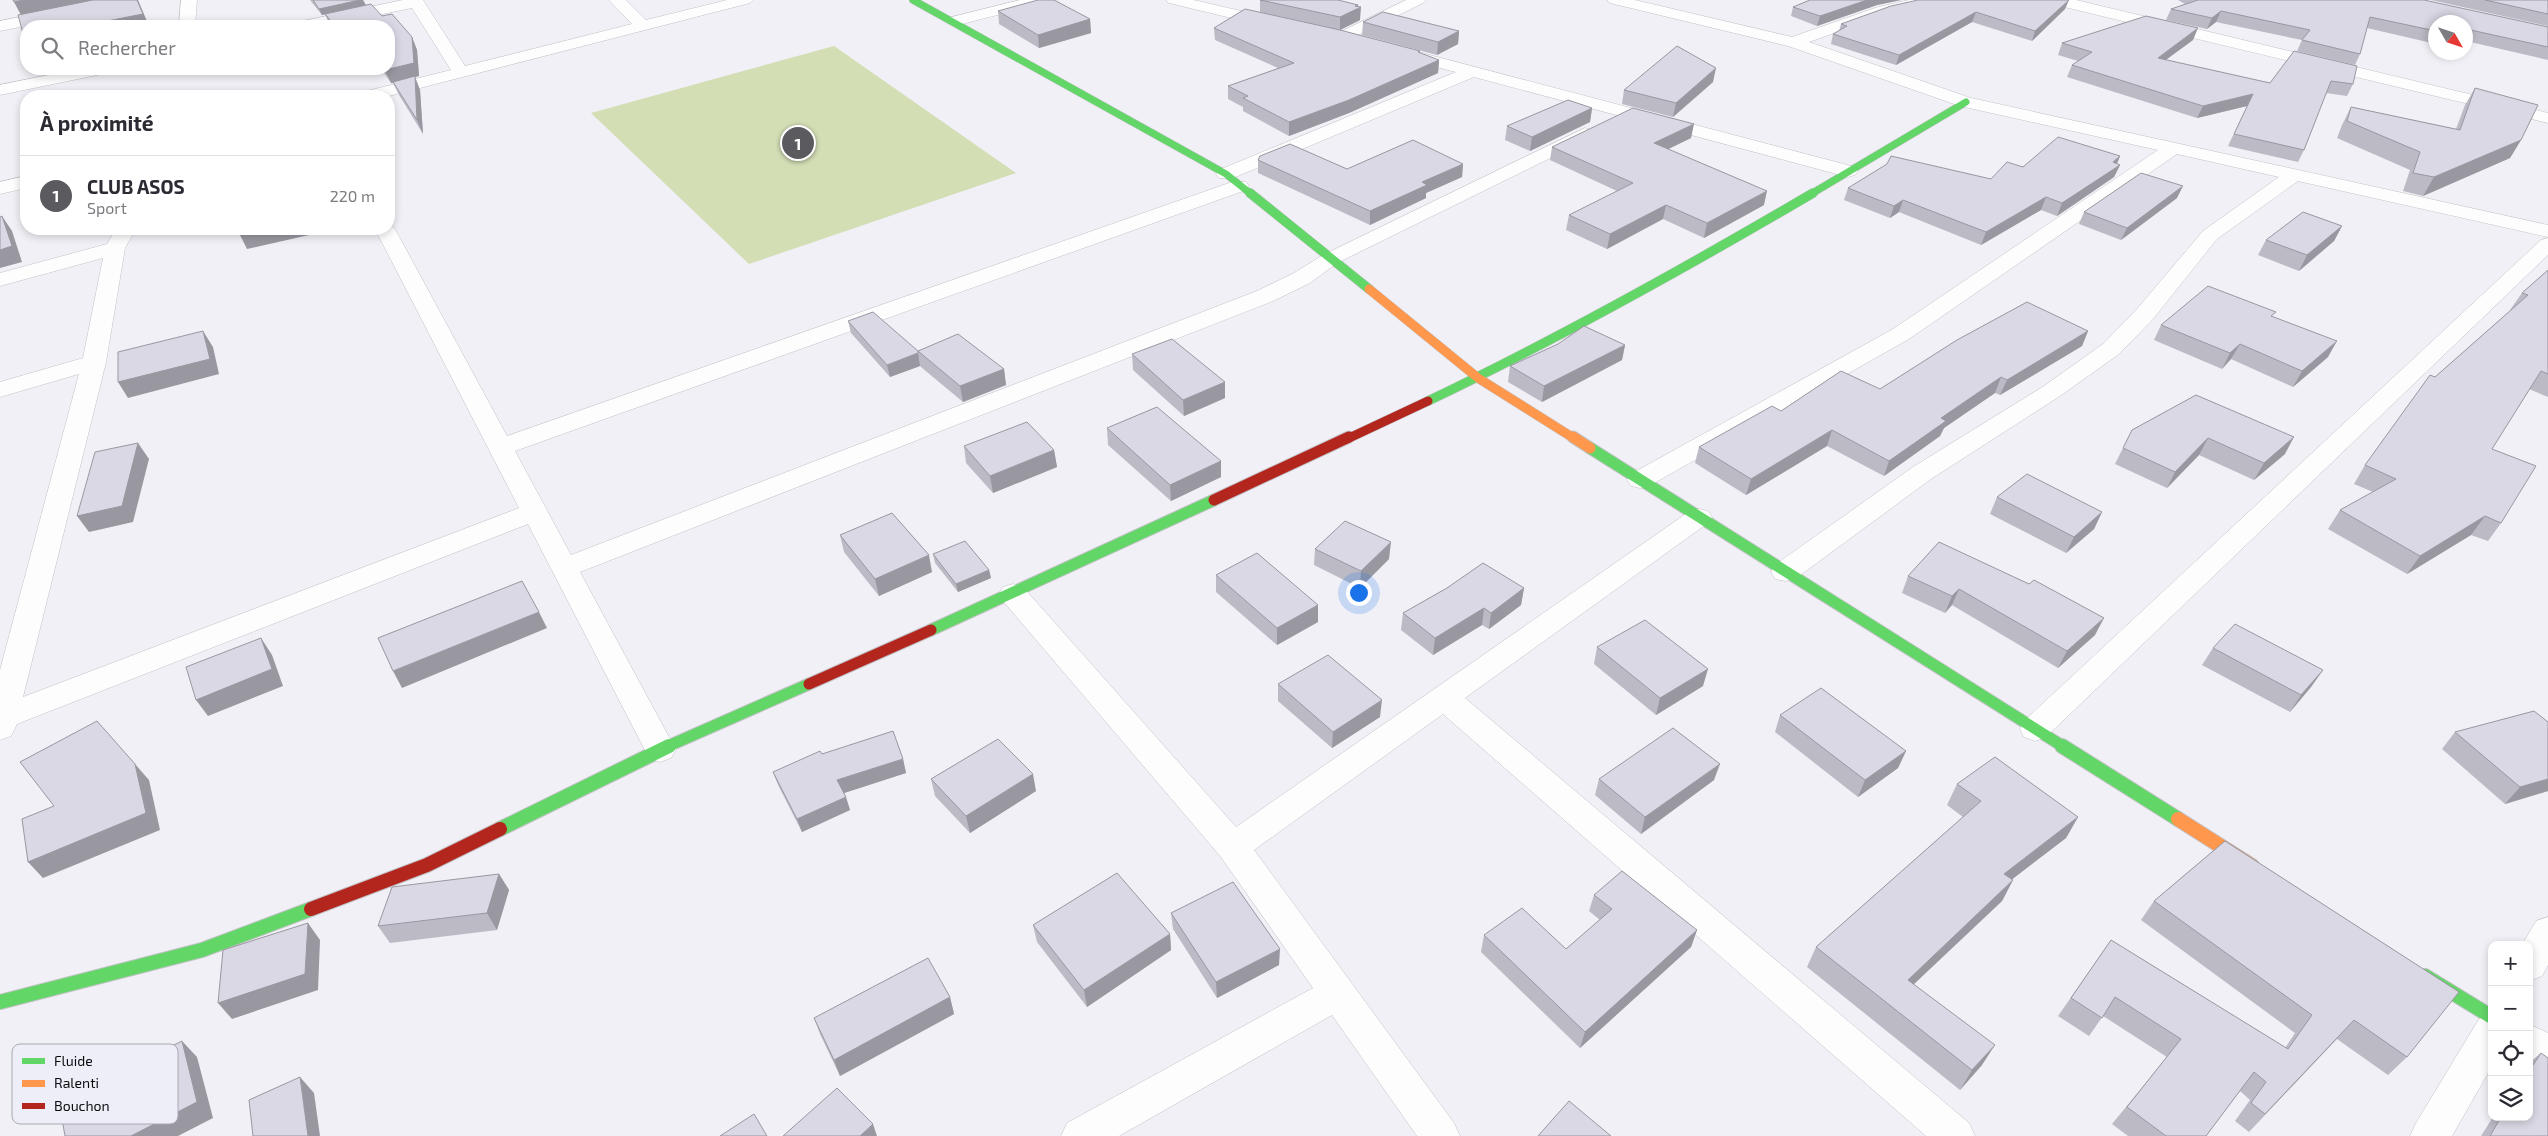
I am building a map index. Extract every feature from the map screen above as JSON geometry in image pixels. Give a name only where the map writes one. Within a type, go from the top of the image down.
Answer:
[{"type":"street","points":[[30,20],[130,0]]},
{"type":"street","points":[[188,20],[190,0]]},
{"type":"street","points":[[617,0],[642,26]]},
{"type":"street","points":[[393,90],[745,0]]},
{"type":"street","points":[[913,0],[954,21],[1232,180],[1478,378],[2259,871]]},
{"type":"street","points":[[954,21],[1039,0]]},
{"type":"street","points":[[1174,0],[1294,27]]},
{"type":"street","points":[[1342,37],[1418,0]]},
{"type":"street","points":[[1615,0],[1640,2],[1794,42],[1966,102],[2548,231]]},
{"type":"street","points":[[1794,42],[1884,10],[1931,0]]},
{"type":"street","points":[[2056,0],[2548,118]]},
{"type":"street","points":[[330,20],[415,1],[461,73]]},
{"type":"street","points":[[0,26],[20,22]]},
{"type":"street","points":[[1323,33],[1370,44]]},
{"type":"street","points":[[1388,49],[1848,171]]},
{"type":"street","points":[[501,447],[1232,180],[1470,72]]},
{"type":"street","points":[[0,90],[73,75]]},
{"type":"street","points":[[0,1002],[202,950],[427,866],[660,750],[1013,594],[1478,378],[1693,264],[1966,102]]},
{"type":"street","points":[[564,568],[1265,296],[1302,278],[1330,259],[1629,112]]},
{"type":"street","points":[[1640,480],[1901,334],[2175,147]]},
{"type":"street","points":[[1785,572],[1922,473],[2052,391],[2111,349],[2145,314],[2210,235],[2296,174]]},
{"type":"street","points":[[0,188],[20,183]]},
{"type":"street","points":[[389,235],[660,750]]},
{"type":"street","points":[[0,280],[120,239]]},
{"type":"street","points":[[1,722],[94,362],[120,239]]},
{"type":"street","points":[[2035,729],[2548,244]]},
{"type":"street","points":[[0,390],[94,362]]},
{"type":"street","points":[[1,722],[535,512]]},
{"type":"street","points":[[1233,847],[1699,517]]},
{"type":"street","points":[[1013,594],[1233,847],[1339,992],[1440,1136]]},
{"type":"street","points":[[1444,698],[1955,1136]]},
{"type":"street","points":[[2533,958],[2548,932]]},
{"type":"street","points":[[2417,970],[2488,1014]]},
{"type":"street","points":[[1081,1136],[1339,992]]},
{"type":"street","points":[[2430,1136],[2488,1038]]},
{"type":"street","points":[[2533,1044],[2548,1053]]},
{"type":"green space","points":[[834,46],[1016,173],[749,264],[591,113]]},
{"type":"building","points":[[93,0],[137,0],[143,14],[112,20],[20,20],[20,22],[18,15]]},
{"type":"building","points":[[313,0],[360,0],[319,9]]},
{"type":"building","points":[[1038,0],[1054,0],[1090,19],[1038,35],[998,11]]},
{"type":"building","points":[[1260,0],[1338,0],[1361,7],[1340,17]]},
{"type":"building","points":[[1810,0],[1867,0],[1820,16],[1793,7]]},
{"type":"building","points":[[1918,0],[2069,0],[2035,31],[1976,12],[1899,55],[1833,34],[1847,26],[1841,24],[1891,6]]},
{"type":"building","points":[[2198,0],[2424,0],[2548,27],[2548,47],[2473,31],[2473,15],[2428,15],[2428,29],[2370,17],[2360,54],[2302,40],[2310,30],[2221,11],[2212,18],[2171,9]]},
{"type":"building","points":[[2485,0],[2548,0],[2548,14]]},
{"type":"building","points":[[371,4],[382,16],[392,14],[412,37],[414,63],[395,68],[395,20],[330,20],[325,14]]},
{"type":"building","points":[[1245,9],[1340,30],[1420,51],[1418,52],[1439,60],[1349,100],[1289,122],[1243,98],[1248,96],[1228,86],[1294,63],[1214,28]]},
{"type":"building","points":[[1383,12],[1459,31],[1438,42],[1363,22]]},
{"type":"building","points":[[2146,16],[2198,28],[2158,58],[2270,83],[2294,51],[2357,66],[2353,84],[2331,81],[2304,150],[2234,134],[2253,94],[2203,106],[2072,65],[2092,52],[2062,43]]},
{"type":"building","points":[[1677,46],[1716,68],[1676,103],[1624,90]]},
{"type":"building","points":[[415,76],[417,120],[393,82]]},
{"type":"building","points":[[2475,88],[2538,105],[2521,140],[2434,177],[2413,173],[2420,152],[2347,121],[2351,107],[2460,130]]},
{"type":"building","points":[[1568,100],[1592,108],[1532,137],[1507,126]]},
{"type":"building","points":[[1633,108],[1694,124],[1654,143],[1767,191],[1707,223],[1666,205],[1610,234],[1569,215],[1633,183],[1552,147]]},
{"type":"building","points":[[2058,137],[2120,156],[2113,162],[2120,165],[2062,203],[2046,197],[1986,232],[1903,200],[1894,206],[1848,188],[1887,164],[1891,156],[1991,179],[2007,162],[2023,167]]},
{"type":"building","points":[[1413,140],[1463,164],[1422,182],[1427,185],[1370,211],[1258,160],[1260,156],[1290,144],[1347,169]]},
{"type":"building","points":[[2141,173],[2183,186],[2127,228],[2084,212]]},
{"type":"building","points":[[2303,212],[2342,226],[2307,255],[2266,240]]},
{"type":"building","points":[[2,216],[12,246],[0,250],[0,217]]},
{"type":"building","points":[[2548,270],[2548,374],[2541,371],[2492,449],[2536,466],[2501,523],[2485,516],[2420,556],[2340,510],[2396,479],[2365,465],[2430,375],[2435,377],[2528,295],[2522,293]]},
{"type":"building","points":[[2208,286],[2276,312],[2271,316],[2337,341],[2302,371],[2240,344],[2230,353],[2161,325]]},
{"type":"building","points":[[2027,302],[2088,331],[2007,380],[2001,377],[1941,418],[1946,421],[1889,461],[1832,430],[1751,479],[1699,447],[1772,406],[1781,411],[1841,371],[1880,389],[1957,340]]},
{"type":"building","points":[[873,312],[918,353],[887,365],[848,321]]},
{"type":"building","points":[[1584,326],[1625,345],[1544,386],[1510,366],[1558,344]]},
{"type":"building","points":[[203,331],[210,359],[118,382],[118,352]]},
{"type":"building","points":[[958,334],[1004,369],[960,386],[918,351]]},
{"type":"building","points":[[1172,339],[1225,382],[1183,400],[1132,354]]},
{"type":"building","points":[[2196,395],[2294,437],[2264,463],[2208,438],[2175,472],[2123,448],[2132,430]]},
{"type":"building","points":[[1157,407],[1221,461],[1170,485],[1107,428]]},
{"type":"building","points":[[1027,422],[1054,450],[990,476],[964,446]]},
{"type":"building","points":[[138,443],[122,506],[77,516],[95,452]]},
{"type":"building","points":[[2027,474],[2102,512],[2074,537],[1997,497]]},
{"type":"building","points":[[892,513],[929,555],[875,579],[840,535]]},
{"type":"building","points":[[1345,521],[1391,542],[1361,571],[1315,549]]},
{"type":"building","points":[[965,541],[989,570],[956,584],[933,554]]},
{"type":"building","points":[[1939,542],[2029,584],[2034,580],[2104,618],[2067,651],[1959,589],[1952,596],[1908,576]]},
{"type":"building","points":[[1257,553],[1318,605],[1277,628],[1216,575]]},
{"type":"building","points":[[1483,563],[1524,588],[1491,613],[1484,608],[1435,638],[1403,613],[1447,588]]},
{"type":"building","points":[[522,581],[539,612],[393,671],[378,638]]},
{"type":"building","points":[[1645,620],[1708,669],[1660,698],[1597,647]]},
{"type":"building","points":[[2235,624],[2323,670],[2301,695],[2213,648]]},
{"type":"building","points":[[261,638],[272,669],[196,700],[186,667]]},
{"type":"building","points":[[1328,655],[1382,700],[1333,732],[1278,684]]},
{"type":"building","points":[[1821,688],[1906,751],[1865,780],[1780,715]]},
{"type":"building","points":[[2534,711],[2548,722],[2548,779],[2520,787],[2455,732]]},
{"type":"building","points":[[97,721],[135,764],[146,813],[28,862],[22,819],[54,806],[20,762]]},
{"type":"building","points":[[1673,728],[1720,764],[1645,817],[1599,779]]},
{"type":"building","points":[[893,731],[903,759],[837,780],[846,797],[797,819],[773,772],[820,751],[822,754]]},
{"type":"building","points":[[998,739],[1033,774],[966,816],[931,779]]},
{"type":"building","points":[[1995,757],[2078,817],[2004,874],[2013,880],[1908,980],[1995,1045],[1972,1070],[1816,947],[1981,801],[1957,784]]},
{"type":"building","points":[[2225,841],[2459,992],[2407,1057],[2354,1020],[2265,1114],[2251,1103],[2266,1082],[2254,1072],[2206,1136],[2166,1136],[2127,1107],[2181,1039],[2115,997],[2102,1018],[2071,998],[2111,940],[2288,1049],[2312,1015],[2154,901]]},
{"type":"building","points":[[1622,871],[1697,930],[1585,1032],[1484,935],[1522,908],[1566,949],[1612,909],[1594,895]]},
{"type":"building","points":[[1117,873],[1170,934],[1084,990],[1033,925]]},
{"type":"building","points":[[499,874],[487,913],[378,926],[392,887]]},
{"type":"building","points":[[1233,882],[1280,949],[1216,982],[1171,913]]},
{"type":"building","points":[[308,923],[305,974],[218,1003],[223,950]]},
{"type":"building","points":[[928,958],[950,997],[834,1060],[814,1018]]},
{"type":"building","points":[[182,1041],[197,1102],[178,1112],[178,1044],[176,1044]]},
{"type":"building","points":[[2541,1053],[2548,1058],[2548,1136],[2490,1136],[2499,1121],[2533,1121],[2533,1065]]},
{"type":"building","points":[[300,1077],[308,1136],[253,1136],[249,1100]]},
{"type":"building","points":[[837,1088],[873,1124],[860,1136],[783,1136]]},
{"type":"building","points":[[1569,1101],[1611,1136],[1538,1136]]},
{"type":"building","points":[[754,1114],[767,1136],[720,1136]]},
{"type":"building","points":[[63,1124],[154,1124],[131,1136],[65,1136]]},
{"type":"traffic: fast","points":[[913,0],[1226,174],[1369,289]]},
{"type":"traffic: fast","points":[[1428,401],[1566,333],[1700,259],[1966,102]]},
{"type":"traffic: fast","points":[[1590,448],[2178,819]]},
{"type":"traffic: fast","points":[[931,630],[1214,500]]},
{"type":"traffic: fast","points":[[500,829],[660,750],[809,684]]},
{"type":"traffic: fast","points":[[0,1002],[202,950],[311,909]]},
{"type":"traffic: fast","points":[[2425,976],[2488,1015]]},
{"type":"traffic: slow","points":[[1369,289],[1478,378],[1590,448]]},
{"type":"traffic: slow","points":[[2178,819],[2252,866]]},
{"type":"traffic: jam","points":[[1214,500],[1428,401]]},
{"type":"traffic: jam","points":[[809,684],[931,630]]},
{"type":"traffic: jam","points":[[311,909],[427,865],[500,829]]},
{"type":"place","name":"CLUB ASOS","points":[[798,143]]}]
